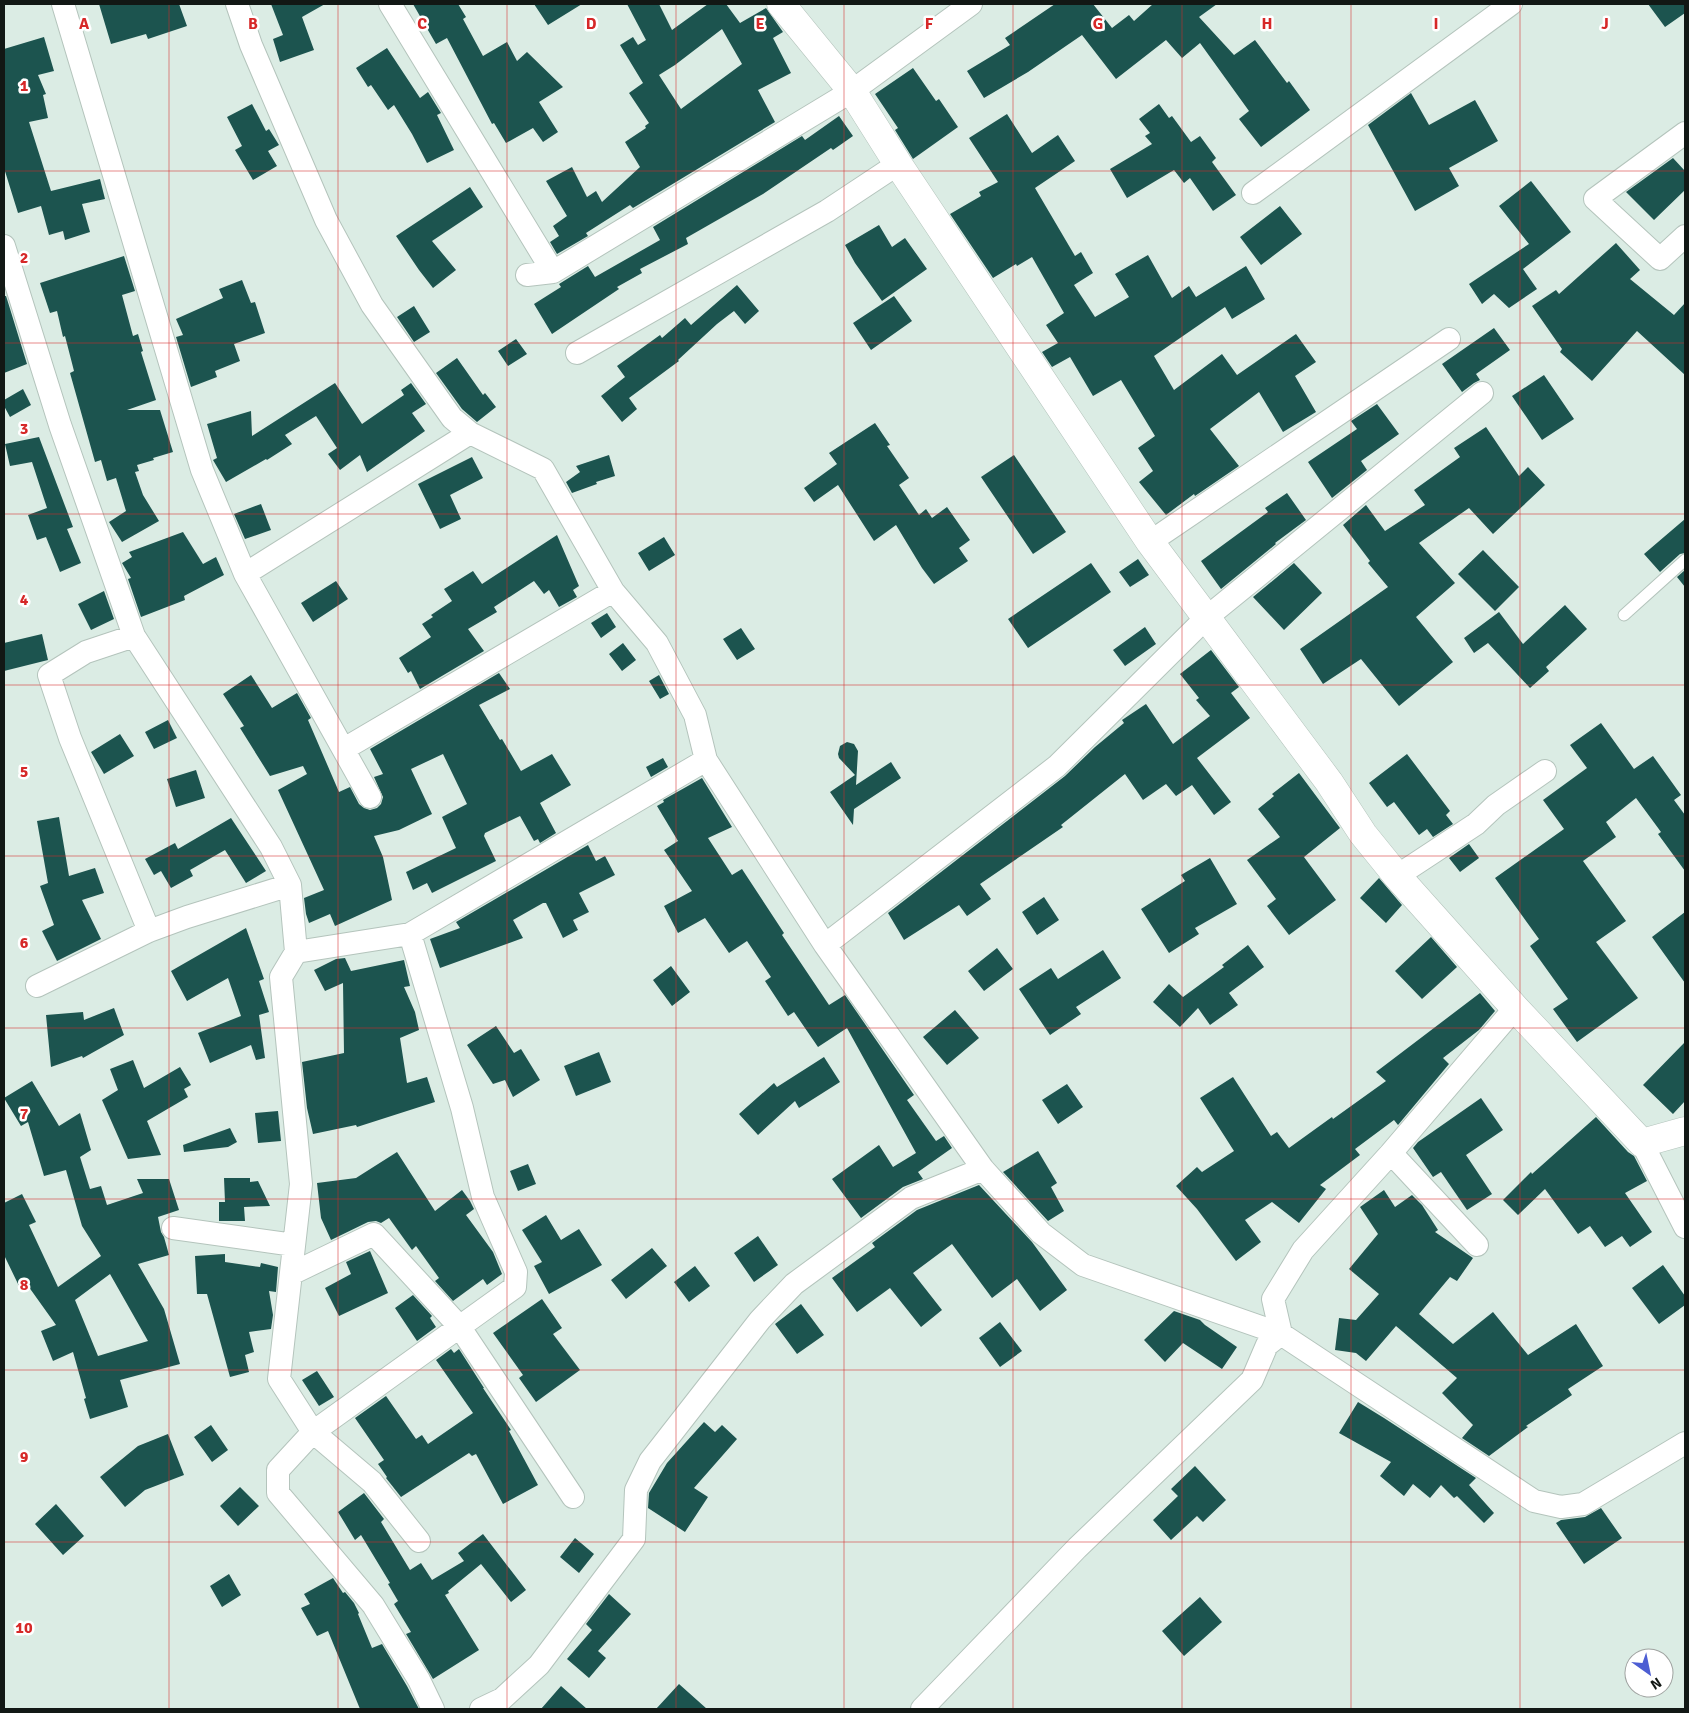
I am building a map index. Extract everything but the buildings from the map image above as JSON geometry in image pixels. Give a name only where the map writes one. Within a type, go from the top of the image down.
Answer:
[{"type":"street","points":[[63,4],[202,470],[245,574],[370,798]]},
{"type":"street","points":[[237,4],[251,45],[326,220],[372,304],[452,418],[470,434],[542,469],[613,591],[658,643],[695,716],[706,760],[825,946],[983,1169],[1041,1233],[1083,1266],[1281,1334],[1534,1501],[1561,1507],[1583,1504],[1685,1443]]},
{"type":"street","points":[[390,4],[553,272]]},
{"type":"street","points":[[527,275],[553,272],[852,92],[971,4]]},
{"type":"street","points":[[1253,193],[1511,4]]},
{"type":"street","points":[[786,5],[852,92],[1150,542],[1329,782],[1363,834],[1397,876],[1515,1008],[1642,1143],[1685,1227]]},
{"type":"street","points":[[1685,133],[1595,199],[1660,259],[1685,236]]},
{"type":"street","points":[[577,354],[828,211],[898,164]]},
{"type":"street","points":[[4,246],[60,425],[134,636],[271,847],[290,885],[296,952],[281,977],[301,1184],[279,1380],[313,1432],[372,1482],[420,1541]]},
{"type":"street","points":[[1150,542],[1449,340]]},
{"type":"street","points":[[825,946],[1057,766],[1206,618],[1482,393]]},
{"type":"street","points":[[245,574],[470,434]]},
{"type":"street","points":[[344,749],[613,591]]},
{"type":"street","points":[[134,636],[86,652],[49,675],[70,738],[150,931]]},
{"type":"street","points":[[296,952],[410,934],[706,760]]},
{"type":"street","points":[[1397,876],[1476,824],[1496,805],[1545,772]]},
{"type":"street","points":[[36,986],[150,931],[187,916],[290,885]]},
{"type":"street","points":[[410,934],[462,1108],[483,1197],[516,1272],[515,1287],[313,1432],[278,1470],[278,1493],[373,1605],[420,1680],[434,1709]]},
{"type":"street","points":[[1281,1334],[1273,1299],[1303,1250],[1391,1153],[1515,1008]]},
{"type":"street","points":[[1642,1143],[1685,1130]]},
{"type":"street","points":[[1391,1153],[1477,1246]]},
{"type":"street","points":[[481,1709],[502,1699],[539,1666],[634,1538],[636,1490],[650,1461],[760,1320],[794,1284],[911,1198],[983,1169]]},
{"type":"street","points":[[173,1228],[294,1245]]},
{"type":"street","points":[[291,1274],[374,1234],[459,1326],[573,1497]]},
{"type":"street","points":[[922,1709],[1077,1548],[1252,1380],[1266,1345],[1281,1334]]},
{"type":"lane","points":[[1624,615],[1685,560]]}]
